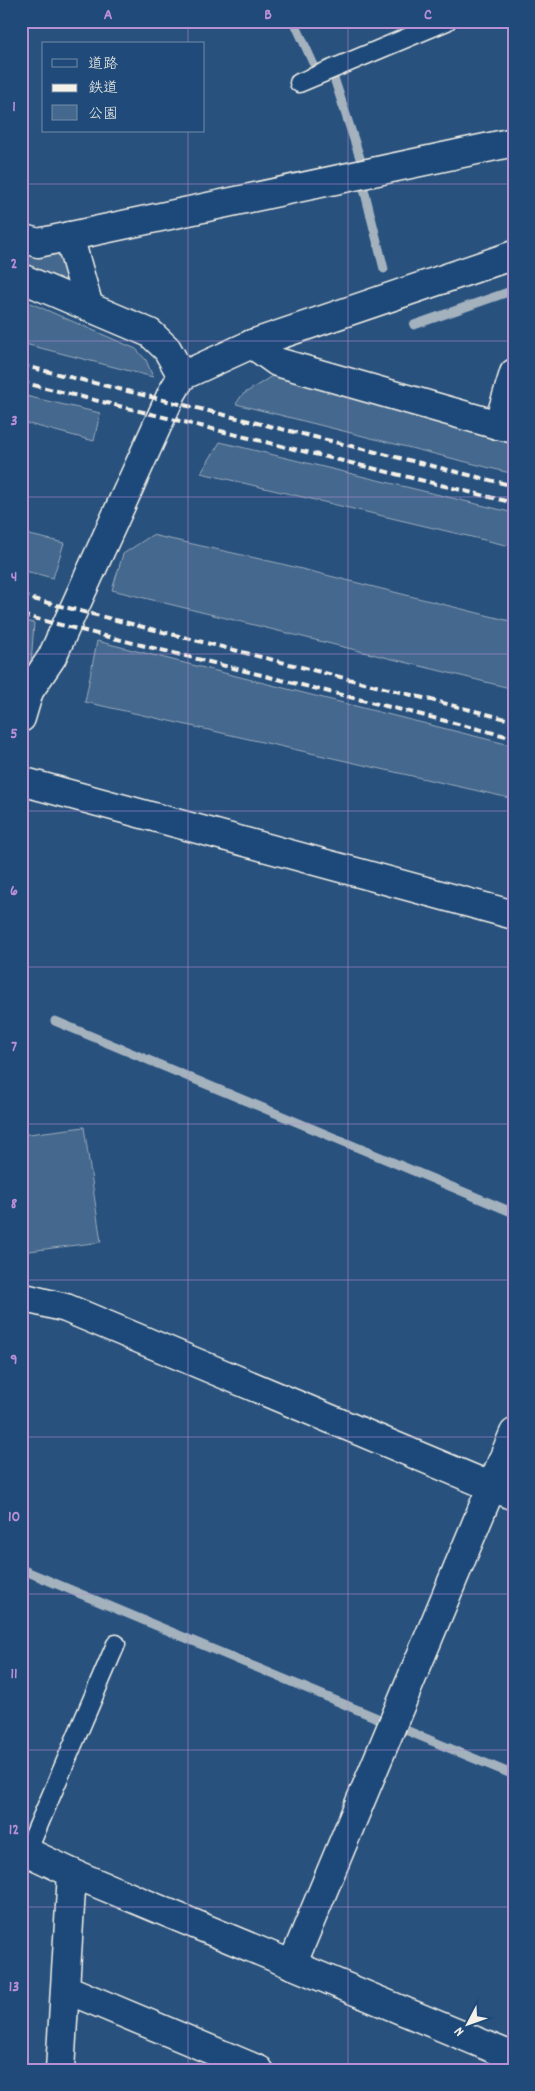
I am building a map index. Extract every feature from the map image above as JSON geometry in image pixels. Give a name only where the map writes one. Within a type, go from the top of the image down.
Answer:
[{"type":"street","points":[[21,238],[38,242],[514,142]]},
{"type":"street","points":[[68,236],[89,307]]},
{"type":"street","points":[[21,718],[25,692],[52,658],[172,394],[182,376],[252,344],[514,255]]},
{"type":"street","points":[[21,278],[150,333],[167,349],[182,376]]},
{"type":"street","points":[[252,344],[276,362],[506,427],[514,373]]},
{"type":"street","points":[[21,781],[514,915]]},
{"type":"street","points":[[21,1297],[66,1308],[502,1491]]},
{"type":"street","points":[[292,1965],[502,1491],[514,1433]]},
{"type":"street","points":[[24,1851],[72,1873],[514,2057]]},
{"type":"street","points":[[60,2070],[72,1873]]},
{"type":"street","points":[[66,1989],[259,2070]]},
{"type":"lane","points":[[299,83],[447,21]]},
{"type":"lane","points":[[24,1851],[116,1644]]},
{"type":"green space","points":[[21,246],[57,247],[76,281],[70,282],[21,262]]},
{"type":"green space","points":[[21,299],[136,349],[146,360],[153,377],[21,343]]},
{"type":"green space","points":[[275,374],[514,443],[514,474],[236,404],[242,395]]},
{"type":"green space","points":[[21,395],[100,413],[94,441],[21,422]]},
{"type":"green space","points":[[220,442],[514,513],[514,547],[201,473]]},
{"type":"green space","points":[[21,533],[64,543],[53,578],[21,570]]},
{"type":"green space","points":[[152,535],[278,563],[514,622],[514,689],[112,590],[123,554]]},
{"type":"green space","points":[[21,620],[34,623],[31,664],[21,669]]},
{"type":"green space","points":[[97,641],[514,746],[514,799],[85,702]]},
{"type":"green space","points":[[84,1127],[101,1242],[21,1252],[21,1135]]},
{"type":"waterway","points":[[294,21],[313,63]]},
{"type":"waterway","points":[[335,81],[360,158]]},
{"type":"waterway","points":[[364,189],[384,269]]},
{"type":"waterway","points":[[414,325],[514,290]]},
{"type":"waterway","points":[[55,1021],[514,1213]]},
{"type":"waterway","points":[[21,1569],[382,1720]]},
{"type":"waterway","points":[[408,1731],[514,1775]]},
{"type":"railway","points":[[21,365],[514,486]]},
{"type":"railway","points":[[21,382],[514,503]]},
{"type":"railway","points":[[21,596],[514,721]]},
{"type":"railway","points":[[21,615],[514,738]]}]
